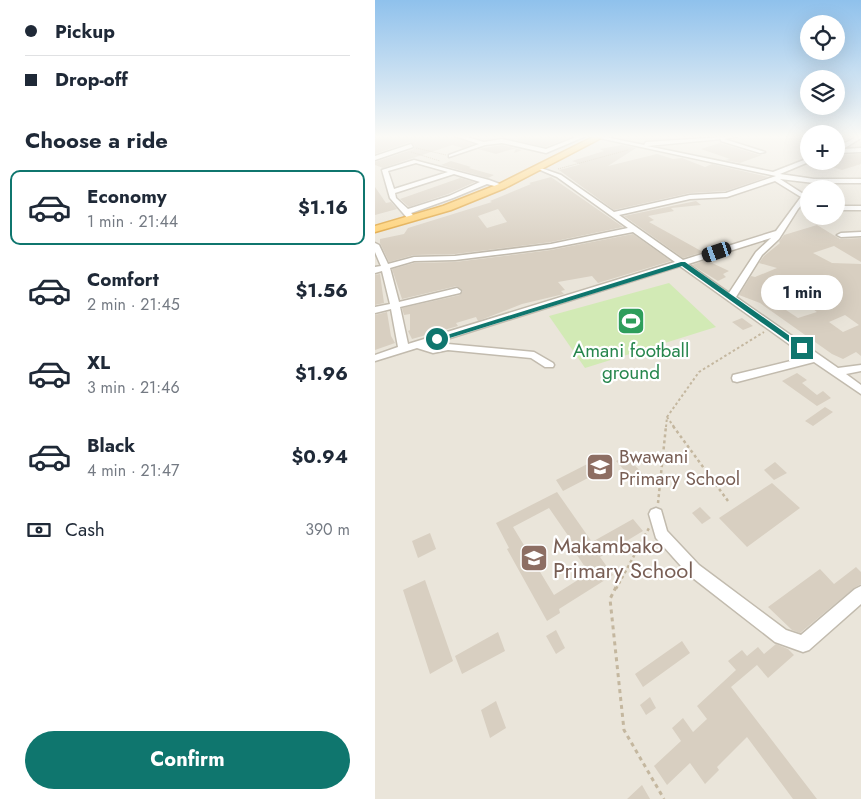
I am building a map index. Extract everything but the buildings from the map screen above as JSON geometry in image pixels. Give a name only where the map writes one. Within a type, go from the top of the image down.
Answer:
[{"type":"highway","points":[[375,229],[410,215],[502,186],[535,173]]},
{"type":"street","points":[[386,173],[393,198],[410,215],[487,181]]},
{"type":"street","points":[[392,192],[450,173]]},
{"type":"street","points":[[459,173],[502,186]]},
{"type":"street","points":[[552,173],[559,176],[635,229],[861,390]]},
{"type":"street","points":[[761,173],[814,181],[861,181]]},
{"type":"street","points":[[613,214],[690,197],[727,195],[785,173]]},
{"type":"street","points":[[731,297],[759,254],[778,233],[805,197],[805,195],[778,177]]},
{"type":"street","points":[[795,208],[800,208]]},
{"type":"street","points":[[845,208],[861,208]]},
{"type":"street","points":[[375,270],[429,257],[455,258],[551,246],[635,229]]},
{"type":"street","points":[[375,358],[778,233]]},
{"type":"street","points":[[841,236],[861,234]]},
{"type":"street","points":[[375,245],[386,266],[404,350]]},
{"type":"street","points":[[375,310],[457,291]]},
{"type":"street","points":[[418,345],[433,350],[448,347],[534,356],[549,365]]},
{"type":"street","points":[[737,378],[816,358]]},
{"type":"street","points":[[836,372],[861,368]]},
{"type":"street","points":[[657,514],[661,534],[694,570],[781,636],[803,644],[861,594]]},
{"type":"path","points":[[667,417],[728,501]]},
{"type":"shaded area","points":[[375,173],[861,173],[861,799],[375,799]]},
{"type":"green space","name":"Amani football ground","points":[[669,283],[716,327],[585,368],[549,316]]},
{"type":"place","name":"Amani football ground","points":[[631,321]]},
{"type":"place","name":"Bwawani Primary School","points":[[600,467]]},
{"type":"place","name":"Makambako Primary School","points":[[534,558]]},
{"type":"route","points":[[437,339],[683,263],[802,348]]}]
